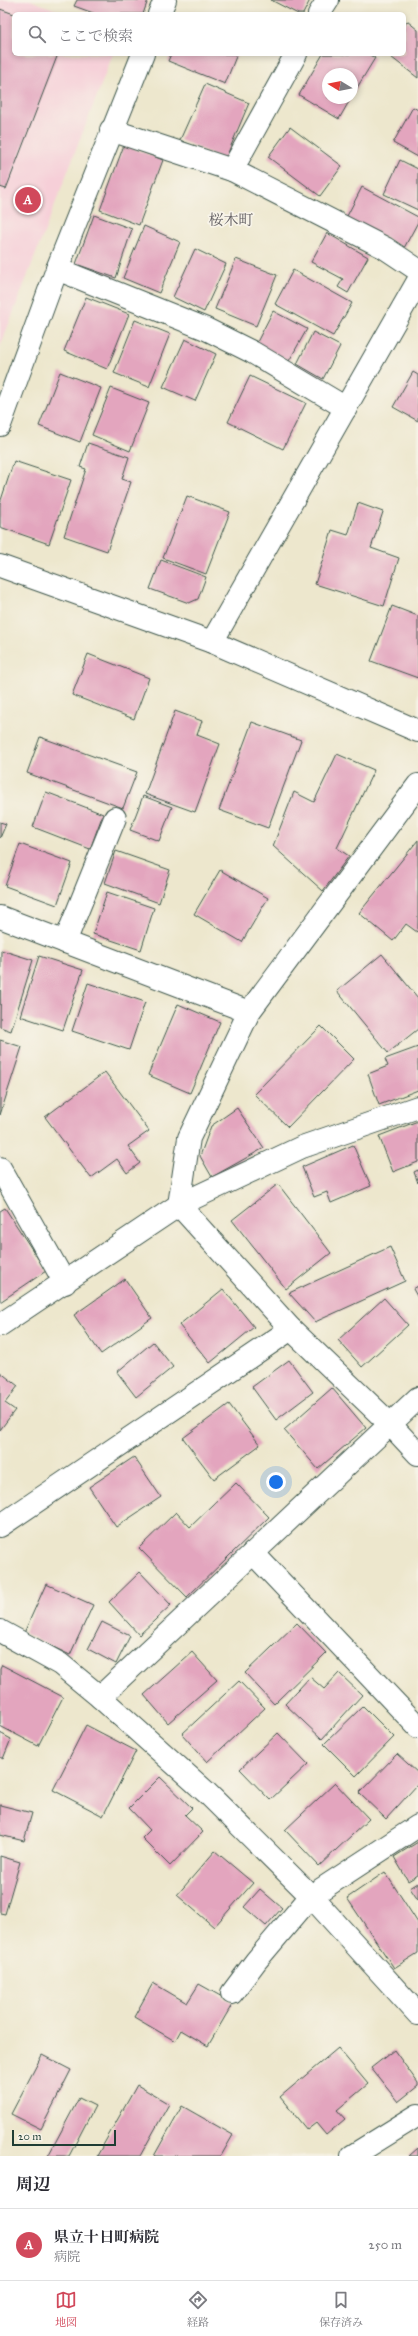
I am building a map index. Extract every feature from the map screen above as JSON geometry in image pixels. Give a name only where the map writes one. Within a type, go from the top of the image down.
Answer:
[{"type":"street","points":[[160,12],[165,0]]},
{"type":"street","points":[[320,12],[328,0]]},
{"type":"street","points":[[0,425],[57,269],[111,130],[142,56]]},
{"type":"street","points":[[232,170],[295,56]]},
{"type":"street","points":[[111,130],[232,170],[385,248],[418,270]]},
{"type":"street","points":[[57,269],[206,329],[252,352],[346,408]]},
{"type":"street","points":[[212,642],[418,281]]},
{"type":"street","points":[[0,566],[212,642],[418,731]]},
{"type":"street","points":[[179,1205],[189,1138],[249,1012],[418,785]]},
{"type":"street","points":[[65,942],[115,818]]},
{"type":"street","points":[[0,917],[249,1012]]},
{"type":"street","points":[[0,1325],[65,1283],[179,1205],[302,1147],[418,1107]]},
{"type":"street","points":[[0,1168],[65,1283]]},
{"type":"street","points":[[179,1205],[291,1329],[390,1424],[418,1454]]},
{"type":"street","points":[[0,1526],[291,1329]]},
{"type":"street","points":[[100,1697],[418,1398]]},
{"type":"street","points":[[253,1553],[418,1727]]},
{"type":"street","points":[[0,1631],[60,1664],[100,1697],[207,1793],[311,1896],[418,2014]]},
{"type":"street","points":[[232,1993],[256,1961],[311,1896],[418,1826]]},
{"type":"street","points":[[352,2156],[418,2115]]},
{"type":"shaded area","points":[[0,0],[30,0],[62,12],[12,12],[12,56],[112,56],[0,347]]},
{"type":"building","points":[[77,0],[148,0],[144,12],[90,12],[74,6]]},
{"type":"building","points":[[271,0],[310,0],[304,12],[294,12]]},
{"type":"building","points":[[0,9],[12,13],[12,56],[57,56],[6,189],[0,187]]},
{"type":"building","points":[[407,21],[418,30],[418,78],[390,56],[406,56]]},
{"type":"building","points":[[170,56],[236,56],[225,84],[168,61]]},
{"type":"building","points":[[322,56],[372,56],[375,58],[358,86],[358,68],[322,68],[322,104],[348,104],[339,119],[299,95]]},
{"type":"building","points":[[205,84],[249,103],[225,160],[180,140]]},
{"type":"building","points":[[413,107],[418,110],[418,157],[393,143]]},
{"type":"building","points":[[290,127],[342,166],[320,196],[268,157]]},
{"type":"building","points":[[124,145],[163,160],[139,225],[100,210]]},
{"type":"building","points":[[400,160],[418,169],[418,210],[384,194]]},
{"type":"building","points":[[362,187],[418,217],[418,222],[404,248],[346,218]]},
{"type":"building","points":[[94,215],[132,229],[116,278],[76,264]]},
{"type":"building","points":[[144,226],[180,242],[159,293],[123,278]]},
{"type":"building","points":[[327,233],[368,257],[348,293],[338,287],[343,279],[311,262]]},
{"type":"building","points":[[195,249],[226,264],[204,312],[173,297]]},
{"type":"building","points":[[236,259],[277,275],[256,326],[215,309]]},
{"type":"building","points":[[293,270],[352,303],[333,336],[275,304]]},
{"type":"building","points":[[86,297],[129,314],[107,369],[64,351]]},
{"type":"building","points":[[273,311],[307,329],[289,361],[256,344]]},
{"type":"building","points":[[135,320],[170,334],[149,387],[114,373]]},
{"type":"building","points":[[313,332],[340,346],[323,379],[297,364]]},
{"type":"building","points":[[185,339],[216,354],[195,401],[163,387]]},
{"type":"building","points":[[60,372],[101,388],[80,442],[39,426]]},
{"type":"building","points":[[413,372],[418,375],[418,421],[393,407]]},
{"type":"building","points":[[250,376],[306,403],[283,449],[228,422]]},
{"type":"building","points":[[111,388],[149,403],[130,451],[92,435]]},
{"type":"building","points":[[88,443],[129,457],[122,479],[131,482],[107,551],[64,536],[86,469],[80,467]]},
{"type":"building","points":[[14,461],[71,480],[49,544],[0,527],[0,503]]},
{"type":"building","points":[[187,496],[230,512],[206,574],[163,558]]},
{"type":"building","points":[[358,503],[383,512],[371,548],[399,558],[384,606],[315,584],[332,530],[348,535]]},
{"type":"building","points":[[161,560],[206,577],[198,599],[189,603],[150,589]]},
{"type":"building","points":[[392,606],[418,616],[418,678],[371,661]]},
{"type":"building","points":[[88,654],[149,678],[134,719],[72,695]]},
{"type":"building","points":[[175,711],[202,721],[197,735],[220,744],[195,812],[145,794]]},
{"type":"building","points":[[252,722],[301,740],[268,828],[219,810]]},
{"type":"building","points":[[40,737],[137,772],[123,808],[27,773]]},
{"type":"building","points":[[337,754],[374,770],[337,848],[349,856],[323,891],[273,846],[294,792],[314,802]]},
{"type":"building","points":[[46,792],[103,814],[90,849],[33,827]]},
{"type":"building","points":[[143,796],[172,807],[159,841],[130,830]]},
{"type":"building","points":[[0,822],[6,824],[0,838]]},
{"type":"building","points":[[418,840],[418,930],[417,932],[406,924],[393,941],[359,913]]},
{"type":"building","points":[[20,844],[72,863],[57,905],[5,886]]},
{"type":"building","points":[[116,851],[170,870],[159,903],[105,883]]},
{"type":"building","points":[[220,870],[268,898],[242,942],[194,914]]},
{"type":"building","points":[[107,892],[154,908],[141,950],[93,934]]},
{"type":"building","points":[[1,950],[33,960],[11,1031],[0,1027]]},
{"type":"building","points":[[382,954],[418,998],[418,1029],[388,1053],[337,991]]},
{"type":"building","points":[[39,956],[83,970],[63,1030],[20,1016]]},
{"type":"building","points":[[88,983],[145,1002],[129,1050],[72,1031]]},
{"type":"building","points":[[178,1004],[220,1022],[190,1093],[148,1075]]},
{"type":"building","points":[[321,1026],[354,1059],[288,1127],[254,1094]]},
{"type":"building","points":[[0,1040],[22,1047],[0,1115]]},
{"type":"building","points":[[418,1047],[418,1090],[379,1105],[368,1074],[388,1066],[385,1059]]},
{"type":"building","points":[[105,1072],[149,1131],[128,1146],[140,1163],[127,1173],[117,1159],[91,1178],[45,1117]]},
{"type":"building","points":[[237,1108],[264,1148],[212,1177],[200,1156],[211,1126]]},
{"type":"building","points":[[418,1121],[418,1162],[393,1172],[379,1136]]},
{"type":"building","points":[[353,1145],[371,1186],[331,1203],[327,1192],[314,1197],[302,1167]]},
{"type":"building","points":[[418,1170],[418,1183],[414,1172]]},
{"type":"building","points":[[278,1184],[331,1253],[286,1289],[232,1220]]},
{"type":"building","points":[[5,1208],[46,1271],[0,1302],[0,1211]]},
{"type":"building","points":[[390,1247],[405,1281],[315,1322],[289,1293]]},
{"type":"building","points":[[125,1279],[152,1318],[101,1354],[74,1315]]},
{"type":"building","points":[[418,1286],[418,1298],[413,1289]]},
{"type":"building","points":[[223,1289],[254,1327],[210,1363],[179,1325]]},
{"type":"building","points":[[384,1298],[408,1325],[362,1367],[338,1340]]},
{"type":"building","points":[[153,1342],[173,1367],[136,1397],[117,1372]]},
{"type":"building","points":[[289,1360],[313,1392],[276,1420],[252,1387]]},
{"type":"building","points":[[0,1372],[18,1386],[5,1403],[15,1410],[0,1430]]},
{"type":"building","points":[[332,1388],[366,1428],[318,1469],[284,1430]]},
{"type":"building","points":[[229,1404],[260,1445],[214,1479],[183,1438]]},
{"type":"building","points":[[134,1457],[161,1497],[116,1527],[89,1487]]},
{"type":"building","points":[[236,1483],[269,1517],[187,1597],[139,1548],[176,1512],[190,1527]]},
{"type":"building","points":[[140,1572],[171,1605],[139,1635],[109,1602]]},
{"type":"building","points":[[46,1584],[93,1605],[70,1655],[24,1633]]},
{"type":"building","points":[[102,1622],[130,1636],[116,1664],[88,1649]]},
{"type":"building","points":[[297,1623],[326,1653],[274,1704],[245,1673]]},
{"type":"building","points":[[192,1652],[217,1680],[168,1723],[144,1695]]},
{"type":"building","points":[[2,1665],[63,1697],[38,1746],[0,1726],[0,1669]]},
{"type":"building","points":[[339,1673],[362,1695],[322,1739],[285,1704],[310,1677],[324,1689]]},
{"type":"building","points":[[239,1681],[265,1708],[207,1762],[182,1734]]},
{"type":"building","points":[[363,1706],[394,1737],[356,1776],[324,1744]]},
{"type":"building","points":[[86,1725],[136,1751],[103,1816],[53,1790]]},
{"type":"building","points":[[0,1733],[11,1739],[3,1759],[0,1757]]},
{"type":"building","points":[[278,1733],[308,1764],[270,1800],[240,1769]]},
{"type":"building","points":[[397,1754],[418,1773],[418,1784],[386,1819],[359,1793]]},
{"type":"building","points":[[160,1777],[192,1808],[185,1815],[203,1832],[170,1866],[142,1838],[150,1830],[129,1808]]},
{"type":"building","points":[[335,1783],[369,1819],[319,1866],[285,1830]]},
{"type":"building","points":[[0,1805],[32,1813],[24,1841],[0,1835]]},
{"type":"building","points":[[418,1842],[418,1875],[408,1881],[394,1857]]},
{"type":"building","points":[[215,1851],[253,1883],[214,1927],[177,1895]]},
{"type":"building","points":[[0,1856],[20,1862],[5,1914],[0,1913]]},
{"type":"building","points":[[385,1872],[418,1923],[418,1953],[394,1968],[347,1898]]},
{"type":"building","points":[[418,1883],[418,1900],[410,1888]]},
{"type":"building","points":[[260,1889],[282,1908],[266,1926],[244,1907]]},
{"type":"building","points":[[153,1983],[187,2003],[199,1984],[233,2003],[208,2046],[181,2030],[175,2041],[134,2017]]},
{"type":"building","points":[[338,2048],[368,2084],[337,2110],[345,2119],[326,2135],[316,2123],[307,2130],[280,2097]]},
{"type":"building","points":[[394,2050],[418,2083],[418,2086],[398,2102],[371,2068]]},
{"type":"building","points":[[42,2055],[71,2070],[41,2129],[11,2114]]},
{"type":"building","points":[[137,2085],[169,2104],[140,2156],[97,2156]]},
{"type":"building","points":[[79,2098],[95,2106],[69,2156],[48,2156]]},
{"type":"building","points":[[182,2106],[233,2135],[221,2156],[154,2156]]},
{"type":"building","points":[[418,2148],[418,2156],[409,2156]]},
{"type":"place","name":"県立十日町病院","points":[[28,200]]},
{"type":"district","name":"桜木町","points":[[231,220]]}]
